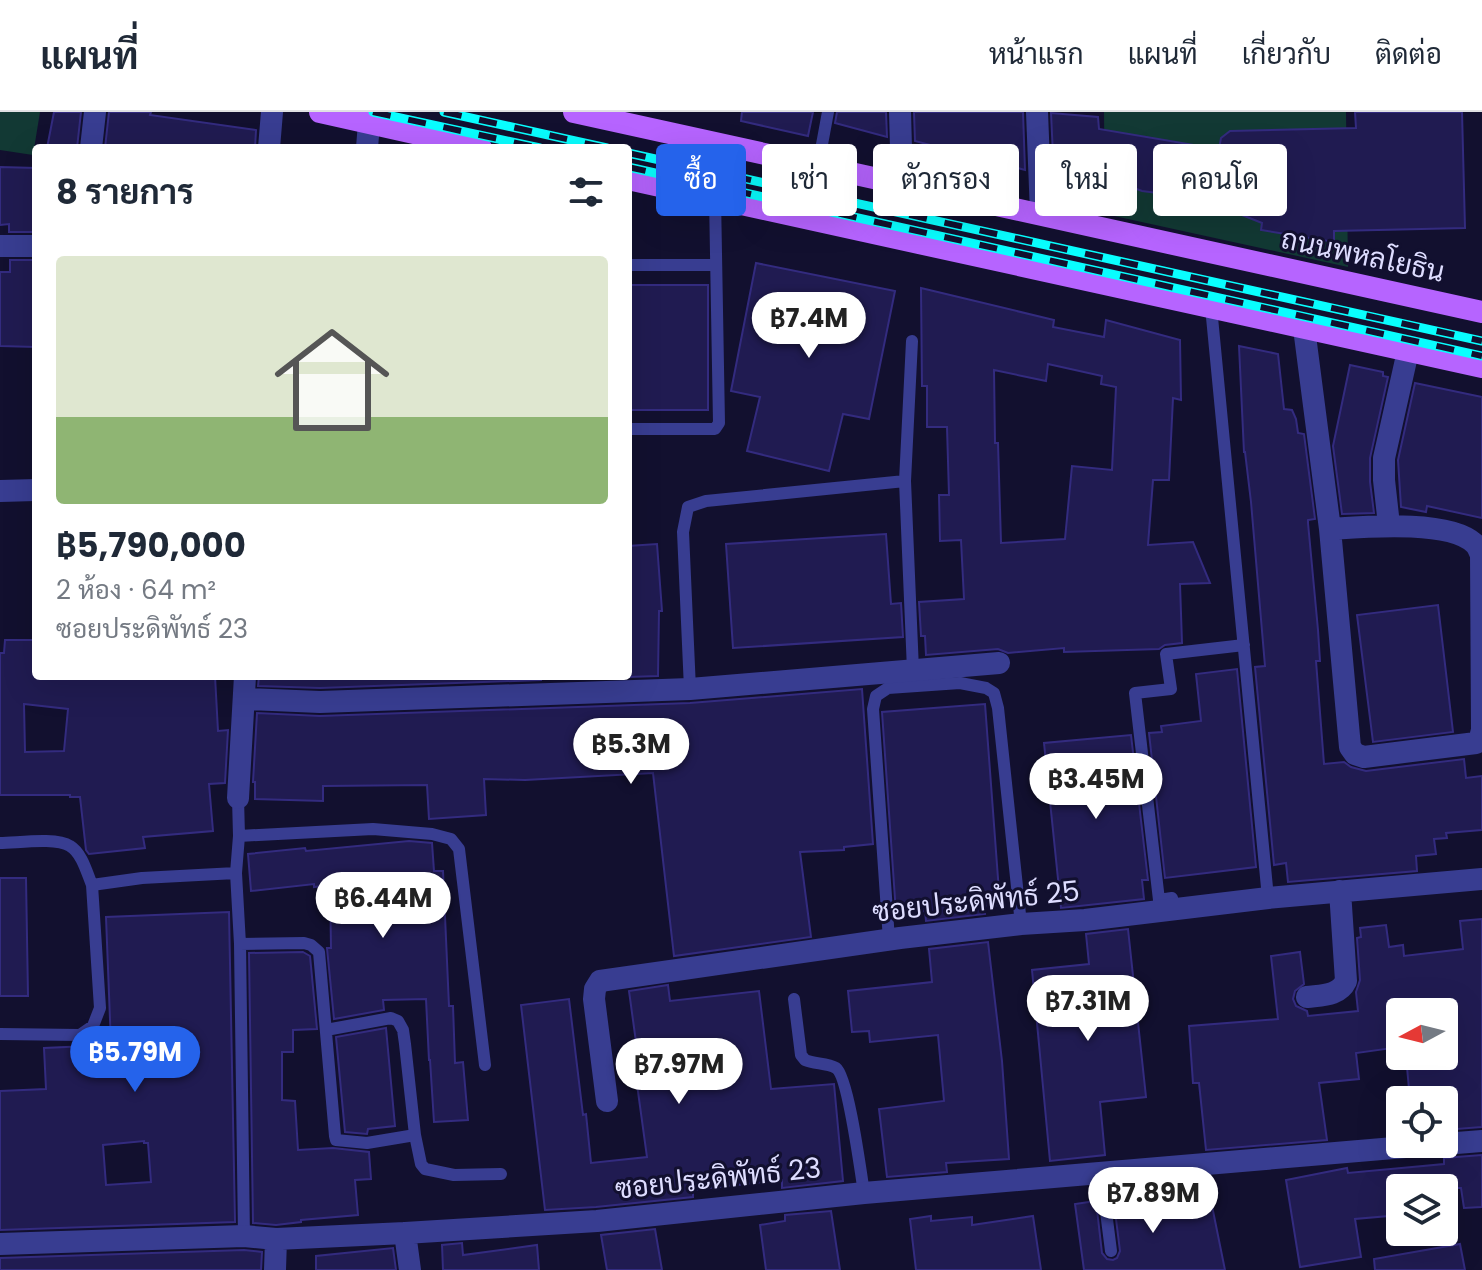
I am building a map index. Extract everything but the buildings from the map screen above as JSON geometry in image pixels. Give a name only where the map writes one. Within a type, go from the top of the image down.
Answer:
[{"type":"main road","points":[[320,112],[463,144]]},
{"type":"main road","name":"ถนนพหลโยธิน","points":[[574,112],[762,154]]},
{"type":"main road","points":[[632,180],[656,185]]},
{"type":"main road","points":[[746,204],[1482,367]]},
{"type":"main road","name":"ถนนพหลโยธิน","points":[[1050,216],[1482,312]]},
{"type":"street","points":[[91,144],[95,112]]},
{"type":"street","points":[[269,144],[272,112]]},
{"type":"street","points":[[900,112],[901,144]]},
{"type":"street","points":[[1037,112],[1038,144]]},
{"type":"street","points":[[367,144],[369,123]]},
{"type":"street","points":[[0,246],[32,246]]},
{"type":"street","points":[[1304,328],[1330,529],[1350,747],[1355,754],[1364,757],[1476,743],[1482,730],[1481,555],[1475,544],[1465,537],[1443,531],[1389,525],[1330,529]]},
{"type":"street","points":[[1389,525],[1384,458],[1408,351]]},
{"type":"street","points":[[0,491],[32,490]]},
{"type":"street","points":[[245,699],[320,702],[690,689],[999,663]]},
{"type":"street","points":[[238,798],[245,680]]},
{"type":"street","name":"ซอยประดิพัทธ์ 25","points":[[607,1101],[594,999],[600,981],[889,940],[1021,924],[1085,920],[1268,893],[1340,891],[1482,879]]},
{"type":"street","points":[[1307,997],[1337,992],[1346,981],[1340,891]]},
{"type":"street","name":"ซอยประดิพัทธ์ 23","points":[[1458,1143],[1482,1141]]},
{"type":"street","name":"ซอยประดิพัทธ์ 23","points":[[0,1244],[244,1236],[276,1239],[597,1221],[864,1193],[1386,1149]]},
{"type":"street","points":[[405,1233],[410,1270]]},
{"type":"street","points":[[275,1270],[276,1239]]},
{"type":"lane","points":[[822,144],[828,112]]},
{"type":"lane","points":[[632,429],[715,429],[719,423],[715,216]]},
{"type":"lane","points":[[632,265],[715,265]]},
{"type":"lane","points":[[1211,307],[1244,645],[1268,893],[1159,900],[1135,693],[1171,689],[1166,654],[1244,645]]},
{"type":"lane","points":[[912,341],[905,481],[913,670]]},
{"type":"lane","points":[[690,689],[683,532],[688,507],[706,501],[905,481]]},
{"type":"lane","points":[[889,940],[873,709],[876,696],[888,688],[960,683],[986,688],[994,693],[1000,721],[1021,924]]},
{"type":"lane","points":[[238,798],[236,873],[240,944],[244,1236]]},
{"type":"lane","points":[[239,836],[373,829],[432,834],[451,839],[459,849],[485,1065]]},
{"type":"lane","points":[[0,843],[54,841],[69,844],[77,853],[92,885],[100,1008],[93,1026],[80,1035],[0,1034]]},
{"type":"lane","points":[[92,885],[142,878],[236,873]]},
{"type":"lane","points":[[240,944],[304,943],[319,952],[336,1140],[367,1143],[415,1135]]},
{"type":"lane","points":[[794,999],[801,1055],[805,1060],[837,1068],[840,1073],[847,1095],[864,1193]]},
{"type":"lane","points":[[326,1030],[391,1018],[398,1021],[403,1030],[421,1164],[425,1169],[454,1175],[501,1174]]},
{"type":"lane","points":[[1101,1172],[1111,1251]]},
{"type":"green space","points":[[0,112],[40,112],[32,155],[0,150]]},
{"type":"green space","points":[[1104,112],[1346,112],[1348,267],[1114,216],[1137,216],[1137,144],[1104,144]]},
{"type":"railway","points":[[373,112],[521,144]]},
{"type":"railway","points":[[444,112],[589,144]]},
{"type":"railway","points":[[632,154],[1482,341]]},
{"type":"railway","points":[[632,168],[1482,356]]}]
